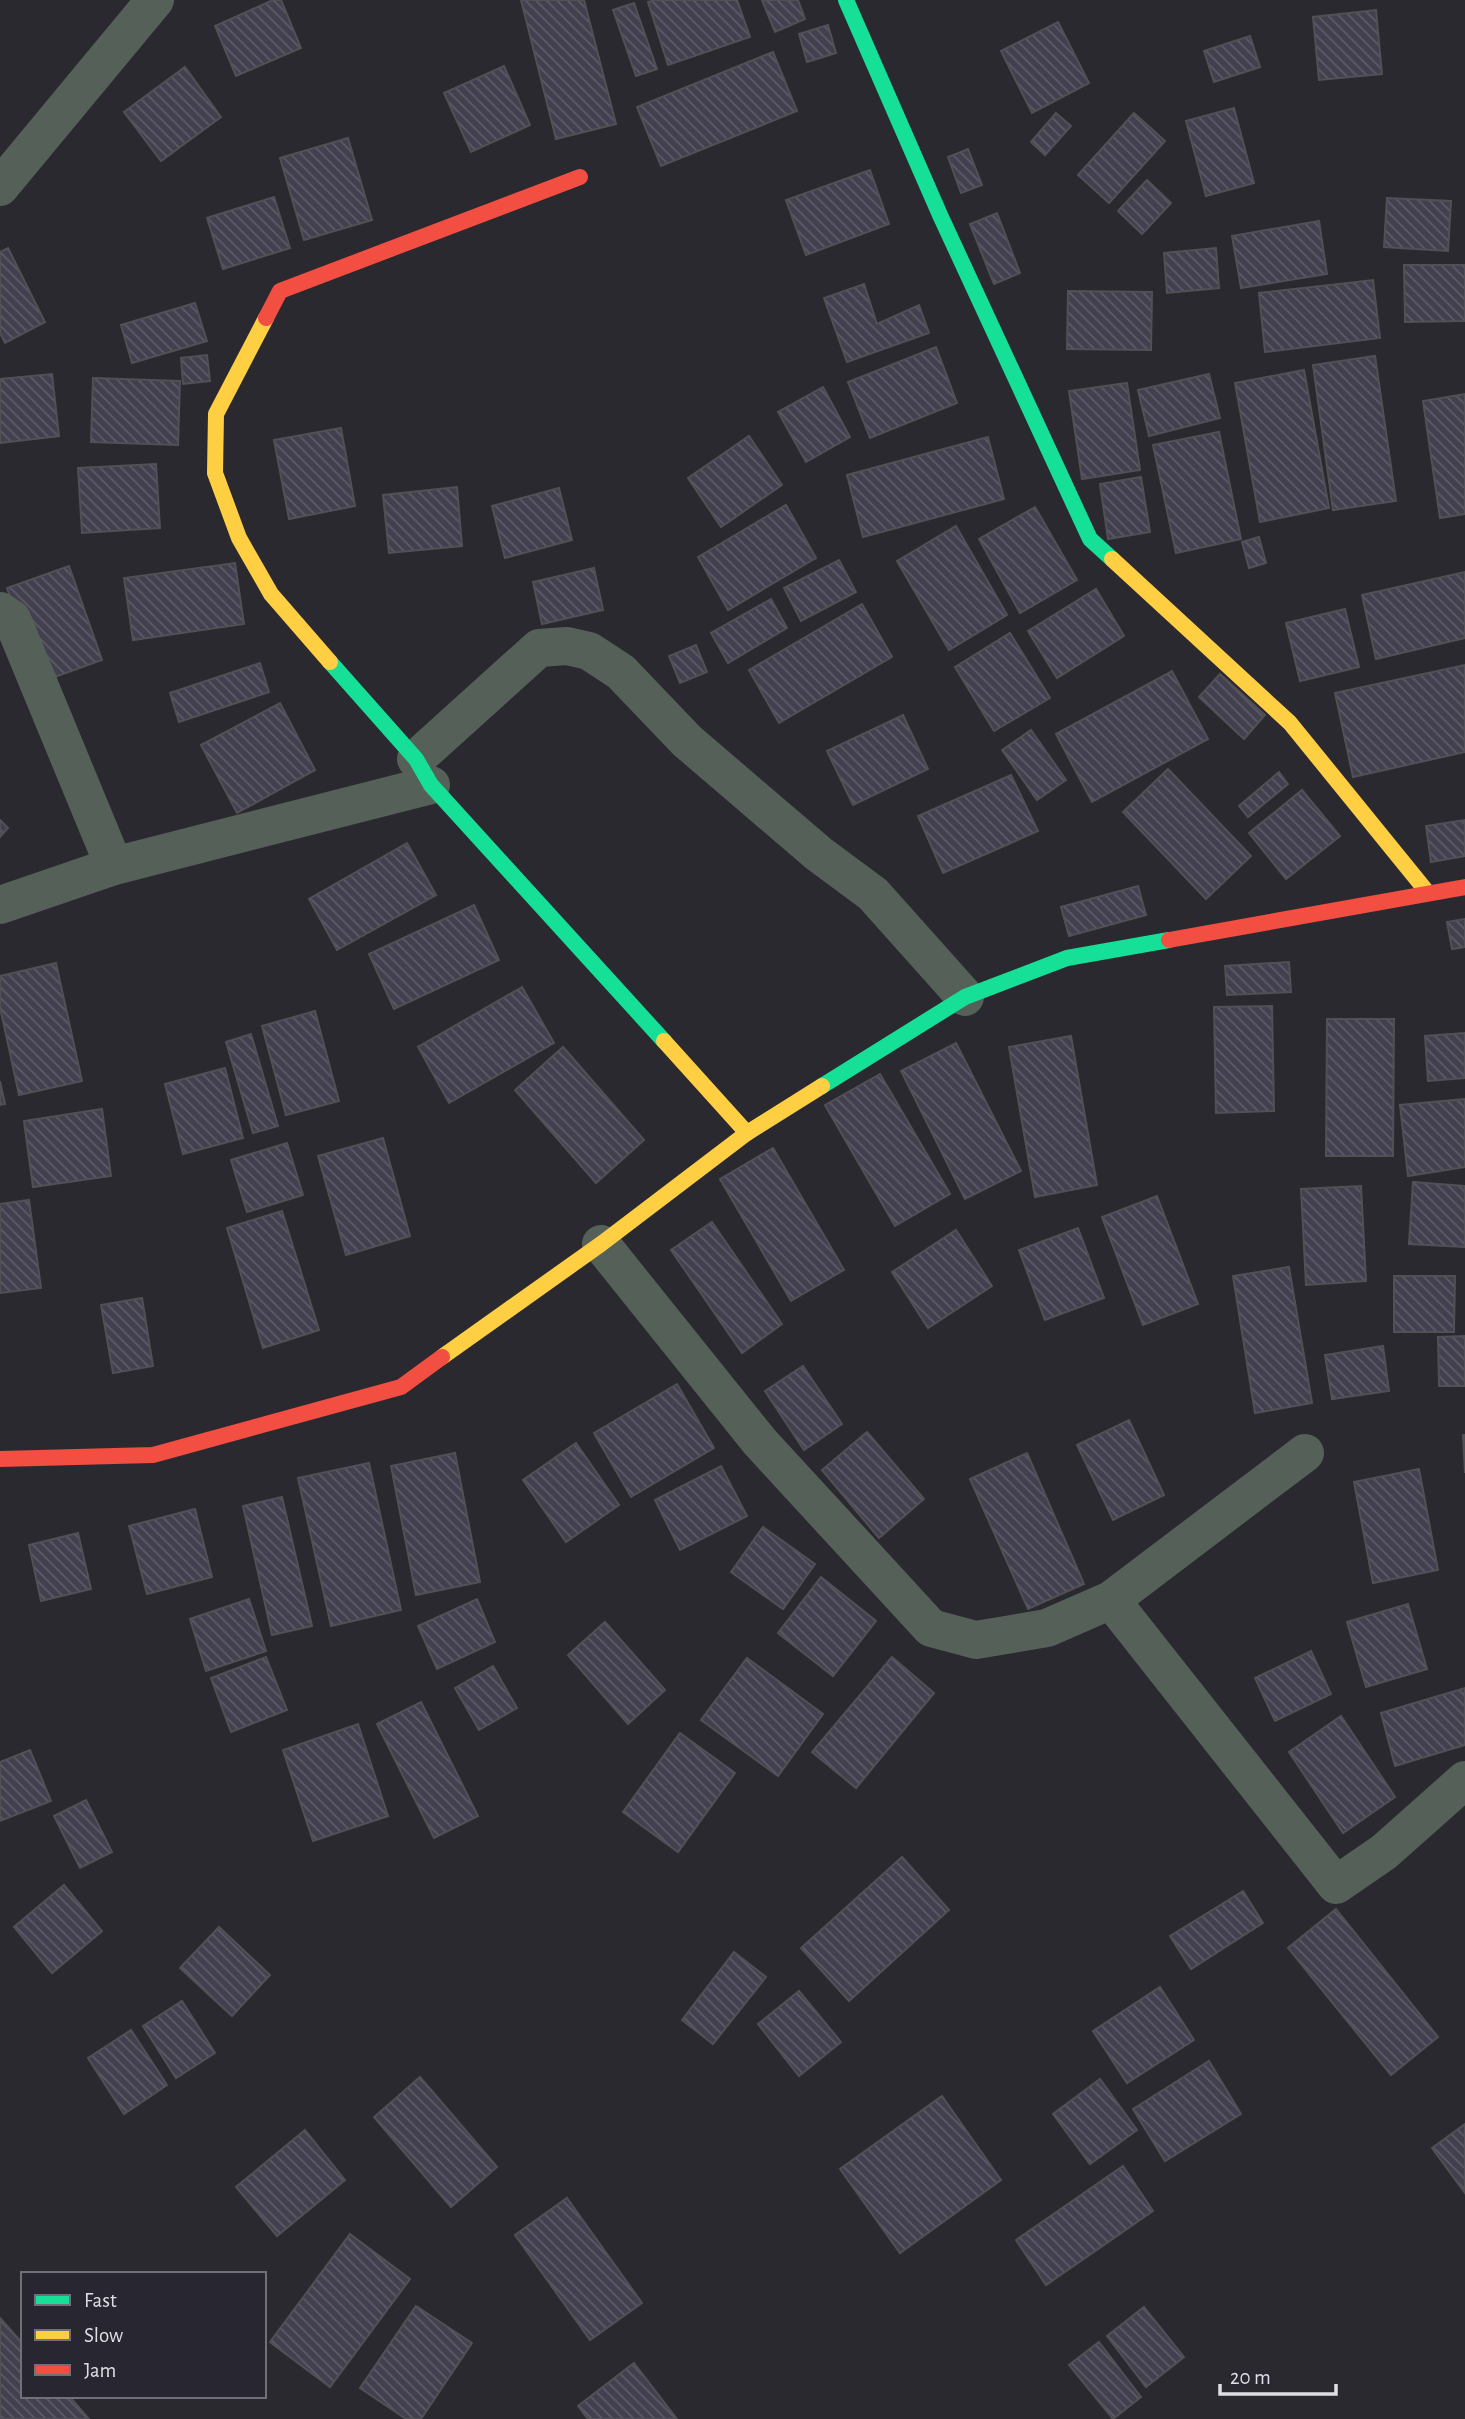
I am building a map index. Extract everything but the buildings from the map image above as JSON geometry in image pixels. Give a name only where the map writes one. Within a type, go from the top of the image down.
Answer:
[{"type":"street","points":[[0,187],[155,0]]},
{"type":"street","points":[[846,0],[940,215],[1090,539],[1290,723],[1428,894]]},
{"type":"street","points":[[580,177],[280,291],[216,414],[215,473],[239,538],[271,594],[424,772],[747,1133]]},
{"type":"street","points":[[0,611],[12,619],[114,866]]},
{"type":"street","points":[[0,905],[114,866],[424,772],[539,648],[567,646],[589,651],[621,672],[697,750],[819,854],[873,894],[965,998]]},
{"type":"street","points":[[0,1459],[153,1455],[401,1387],[601,1244],[747,1133],[965,998],[1067,958],[1465,887]]},
{"type":"street","points":[[601,1244],[760,1442],[931,1628],[976,1640],[1047,1628],[1111,1600],[1304,1452]]},
{"type":"street","points":[[1111,1600],[1336,1885],[1384,1852],[1465,1780]]},
{"type":"traffic: fast","points":[[846,0],[940,215],[1090,539],[1112,559]]},
{"type":"traffic: fast","points":[[330,662],[416,759],[431,785],[664,1041]]},
{"type":"traffic: fast","points":[[822,1086],[965,997],[1067,958],[1169,940]]},
{"type":"traffic: slow","points":[[266,318],[216,414],[215,473],[239,538],[271,594],[330,662]]},
{"type":"traffic: slow","points":[[1112,559],[1290,723],[1428,893]]},
{"type":"traffic: slow","points":[[664,1041],[747,1133]]},
{"type":"traffic: slow","points":[[442,1357],[601,1244],[747,1133],[822,1086]]},
{"type":"traffic: jam","points":[[266,318],[280,291],[580,177]]},
{"type":"traffic: jam","points":[[1169,940],[1465,887]]},
{"type":"traffic: jam","points":[[0,1459],[153,1455],[401,1387],[442,1357]]}]
